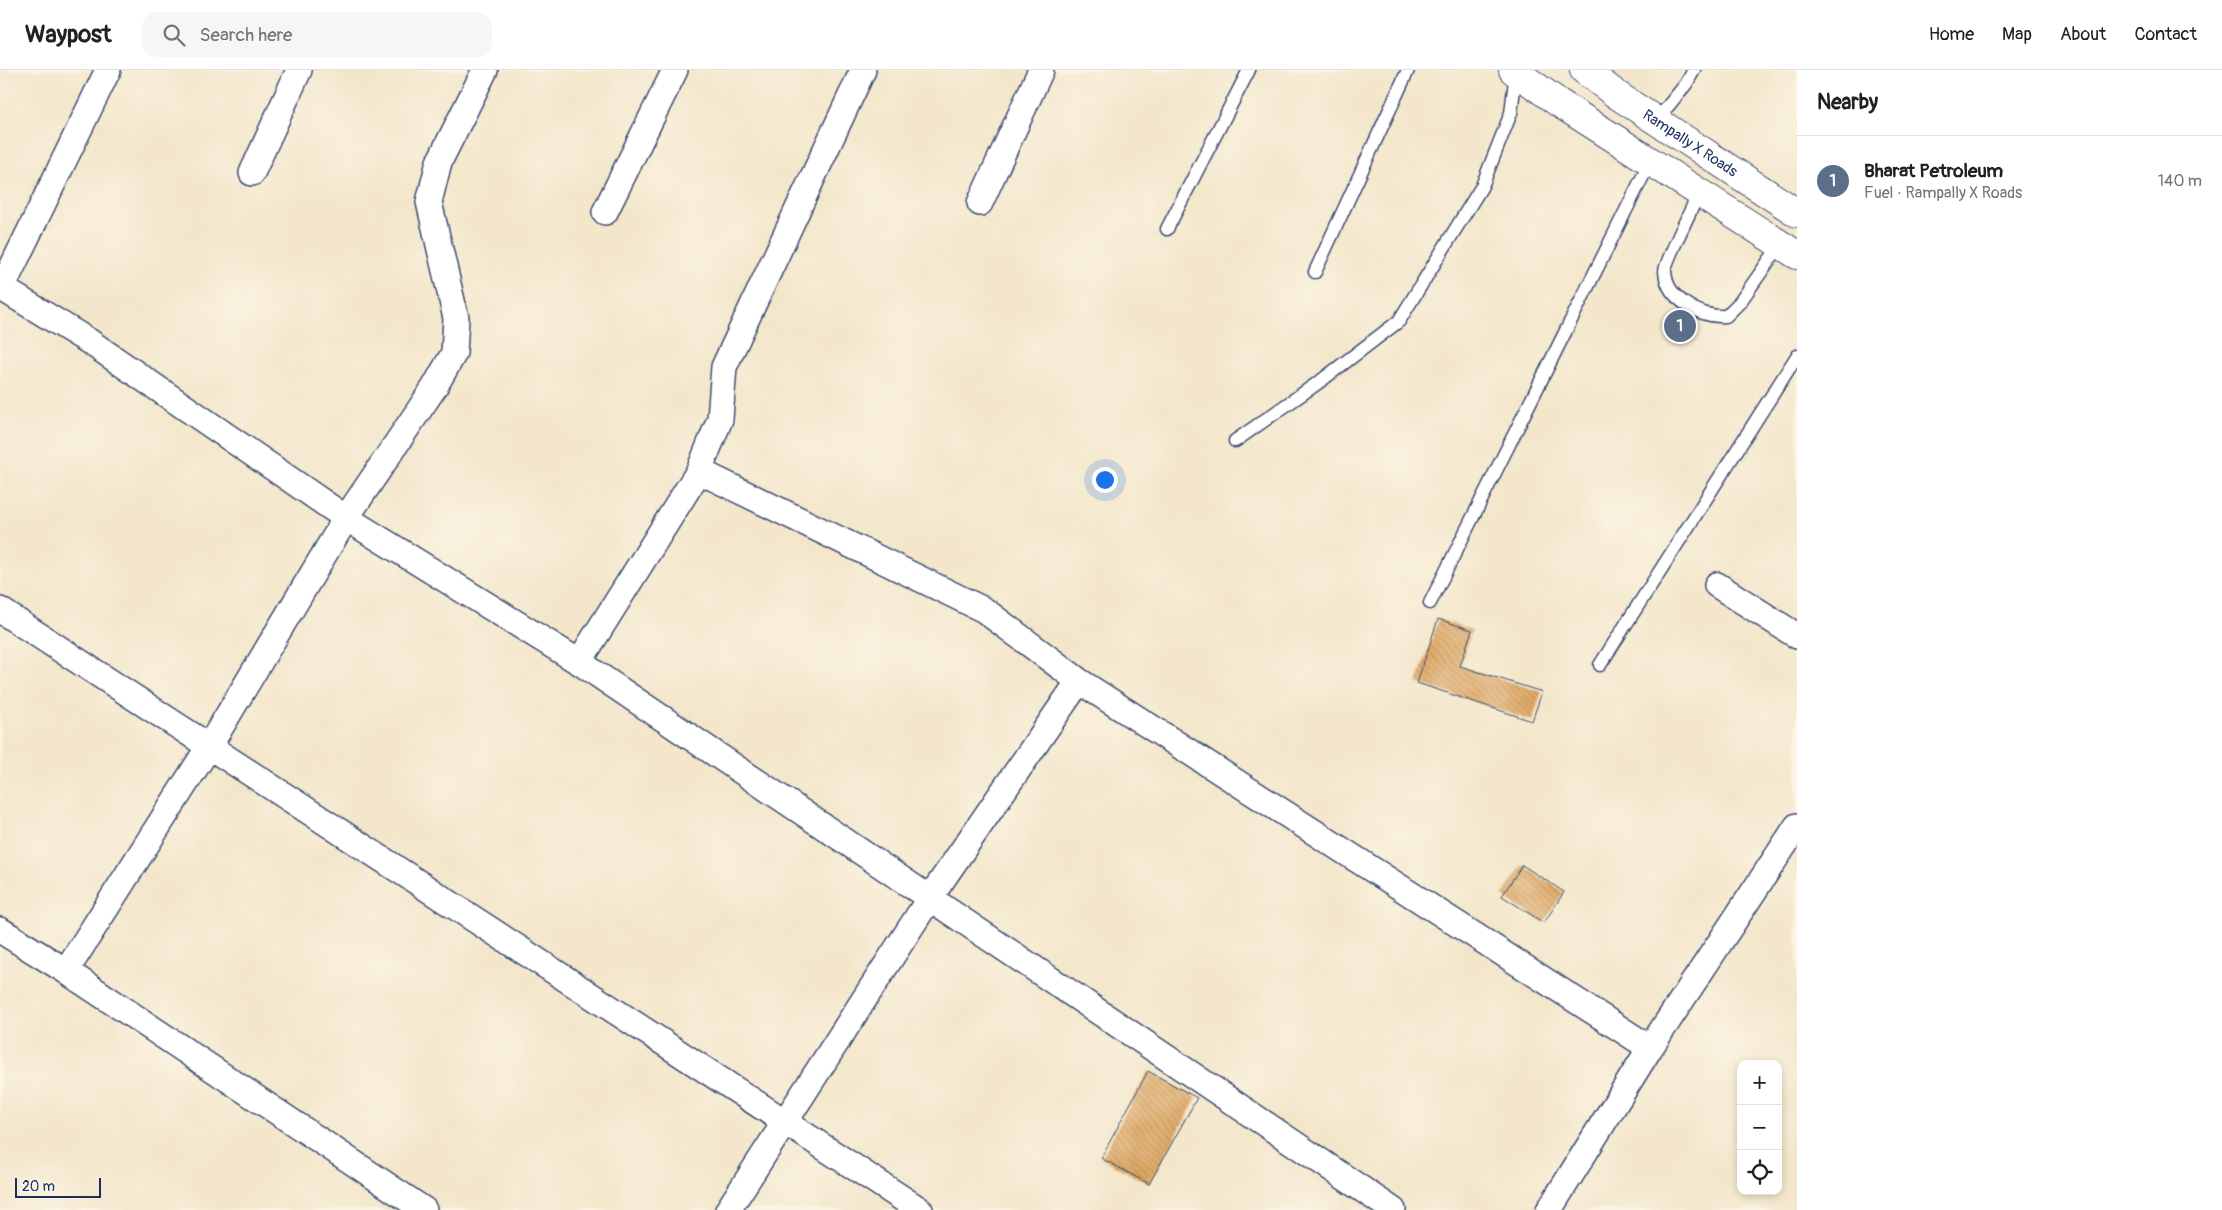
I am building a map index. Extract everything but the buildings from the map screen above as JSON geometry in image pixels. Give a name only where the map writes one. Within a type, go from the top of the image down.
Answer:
[{"type":"main road","name":"Rampally X Roads","points":[[1584,70],[1617,95],[1797,213]]},
{"type":"main road","points":[[1515,71],[1559,103],[1789,250]]},
{"type":"street","points":[[108,70],[1,288],[90,342],[120,365],[346,518],[579,662],[1393,1210]]},
{"type":"street","points":[[252,173],[299,70]]},
{"type":"street","points":[[66,972],[210,745],[346,518],[434,388],[454,353],[456,318],[429,202],[439,162],[485,70]]},
{"type":"street","points":[[605,212],[675,70]]},
{"type":"street","points":[[579,662],[699,471],[720,419],[724,367],[863,70]]},
{"type":"street","points":[[980,203],[1041,70]]},
{"type":"street","points":[[699,471],[984,610],[1079,681],[1650,1048]]},
{"type":"street","points":[[1717,585],[1797,636]]},
{"type":"street","points":[[0,610],[210,745],[920,1210]]},
{"type":"street","points":[[728,1210],[929,899],[1079,681]]},
{"type":"street","points":[[1549,1210],[1650,1048],[1797,826]]},
{"type":"street","points":[[0,930],[424,1210]]},
{"type":"lane","points":[[1167,229],[1249,70]]},
{"type":"lane","points":[[1315,272],[1408,70]]},
{"type":"lane","points":[[1656,121],[1686,84],[1694,70]]},
{"type":"lane","points":[[1235,441],[1322,380],[1399,321],[1482,186],[1511,112],[1515,71]]},
{"type":"lane","points":[[1430,603],[1650,162]]},
{"type":"lane","points":[[1699,193],[1664,269],[1667,284],[1675,297],[1694,310],[1713,317],[1726,316],[1789,250]]},
{"type":"lane","points":[[1600,665],[1797,356]]},
{"type":"place","name":"Bharat Petroleum","points":[[1680,326]]}]
